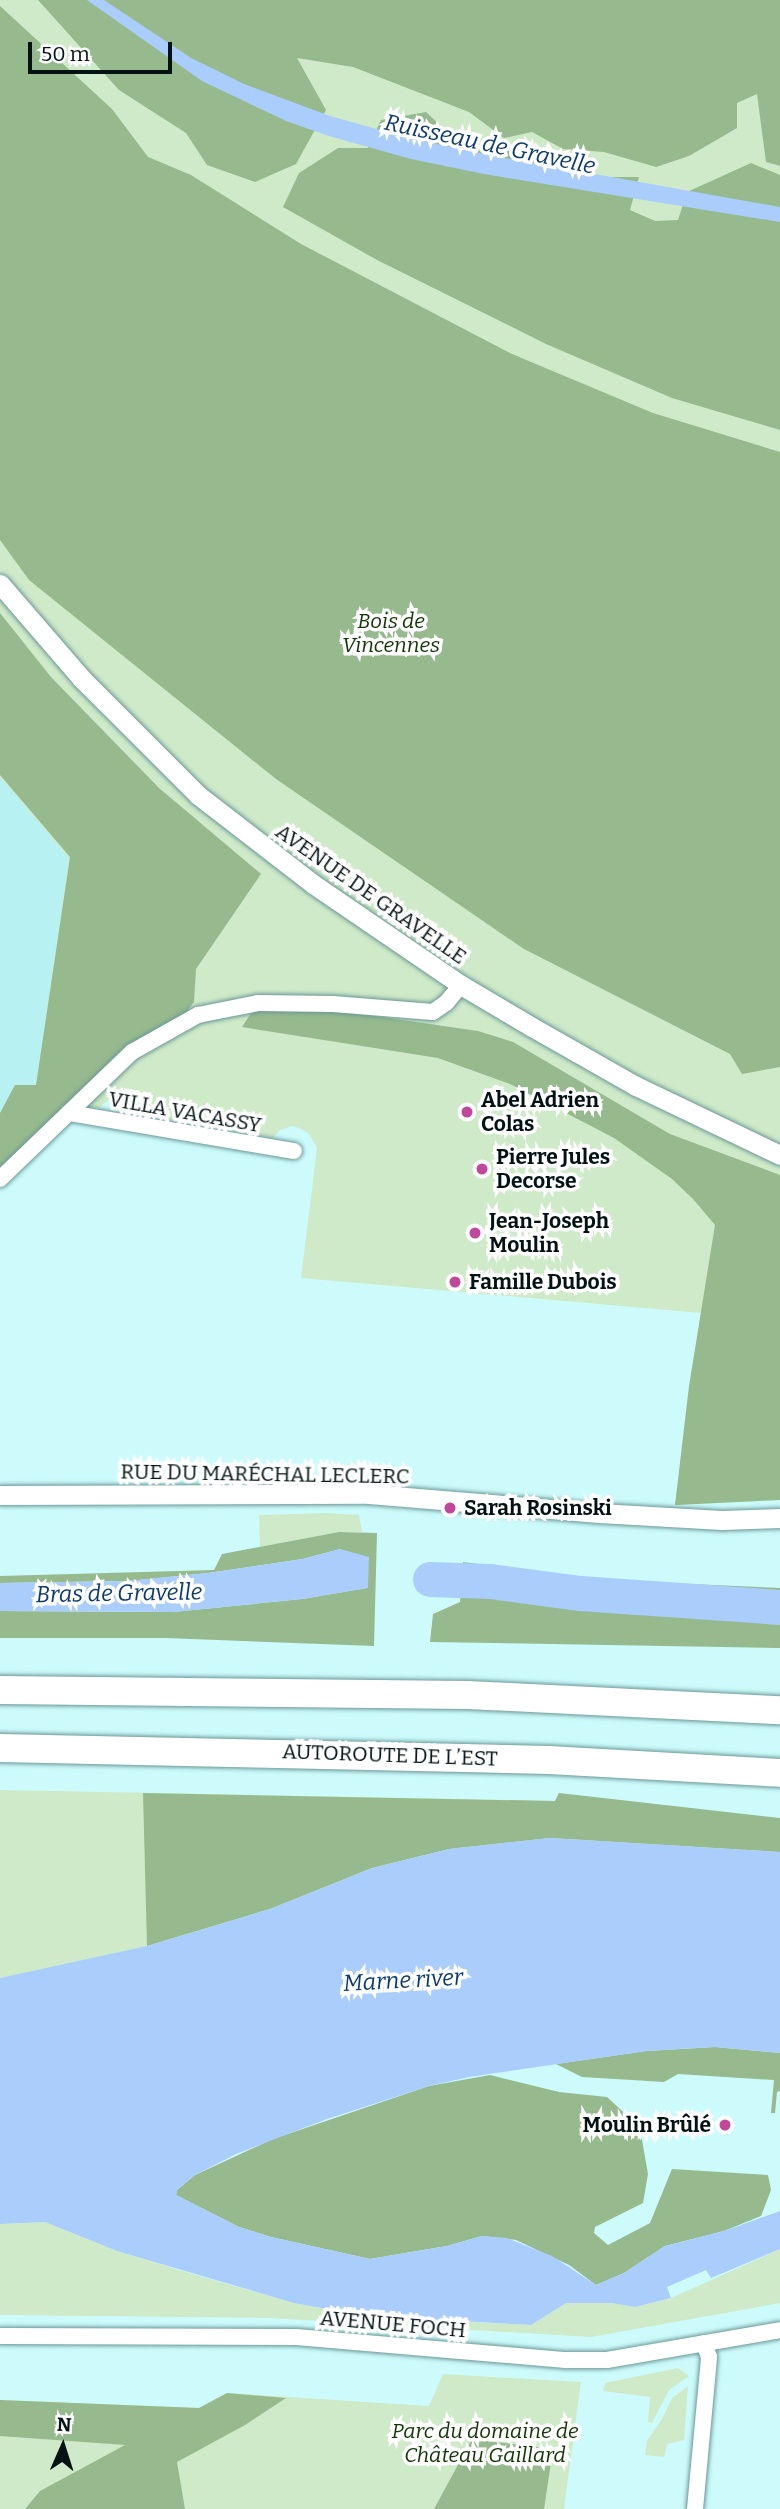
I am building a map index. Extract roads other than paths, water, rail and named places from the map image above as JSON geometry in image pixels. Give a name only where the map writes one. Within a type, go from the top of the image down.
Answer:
[{"type":"highway","points":[[0,1690],[468,1695],[780,1710]]},
{"type":"highway","name":"AUTOROUTE DE L’EST","points":[[0,1748],[442,1756],[780,1773]]},
{"type":"street","name":"AVENUE DE GRAVELLE","points":[[0,584],[81,677],[198,795],[313,884],[461,985],[636,1086],[780,1155]]},
{"type":"street","points":[[0,1179],[132,1052],[198,1015],[258,1003],[333,1004],[433,1012],[446,1003],[461,985]]},
{"type":"street","name":"VILLA VACASSY","points":[[69,1112],[294,1151]]},
{"type":"street","name":"RUE DU MARÉCHAL LECLERC","points":[[0,1495],[369,1494],[599,1513],[722,1520],[780,1518]]},
{"type":"street","name":"AVENUE FOCH","points":[[0,2336],[296,2337],[566,2360],[607,2360],[780,2330]]},
{"type":"street","points":[[695,2509],[709,2357],[704,2343]]},
{"type":"water","name":"Ruisseau de Gravelle","points":[[87,0],[104,0],[191,58],[244,84],[330,116],[405,137],[488,155],[780,207],[780,222],[484,174],[411,159],[329,136],[286,121],[202,81]]},
{"type":"water","name":"Bras de Gravelle","points":[[340,1549],[369,1557],[368,1588],[302,1599],[173,1612],[0,1611],[0,1583],[128,1581],[208,1573],[303,1559]]},
{"type":"water","name":"Marne river","points":[[550,1838],[780,1852],[780,2053],[715,2047],[646,2051],[469,2077],[429,2086],[327,2119],[236,2154],[195,2175],[177,2190],[176,2195],[239,2227],[271,2237],[370,2259],[447,2246],[482,2236],[507,2238],[552,2256],[596,2285],[624,2273],[665,2246],[724,2231],[780,2211],[780,2249],[711,2278],[706,2270],[667,2287],[671,2298],[635,2307],[611,2303],[566,2303],[531,2325],[365,2316],[294,2303],[117,2251],[45,2222],[0,2224],[0,1978],[147,1946],[270,1909],[372,1868],[449,1849]]},
{"type":"waterway","name":"Bras de Gravelle","points":[[430,1579],[490,1581],[580,1593],[780,1607]]},
{"type":"place","name":"Abel Adrien Colas","points":[[467,1112]]},
{"type":"place","name":"Pierre Jules Decorse","points":[[482,1169]]},
{"type":"place","name":"Jean-Joseph Moulin","points":[[475,1233]]},
{"type":"place","name":"Famille Dubois","points":[[455,1282]]},
{"type":"place","name":"Sarah Rosinski","points":[[450,1508]]},
{"type":"place","name":"Moulin Brûlé","points":[[725,2125]]},
{"type":"park label","name":"Bois de Vincennes","points":[[391,633]]},
{"type":"park label","name":"Parc du domaine de Château Gaillard","points":[[485,2443]]}]
